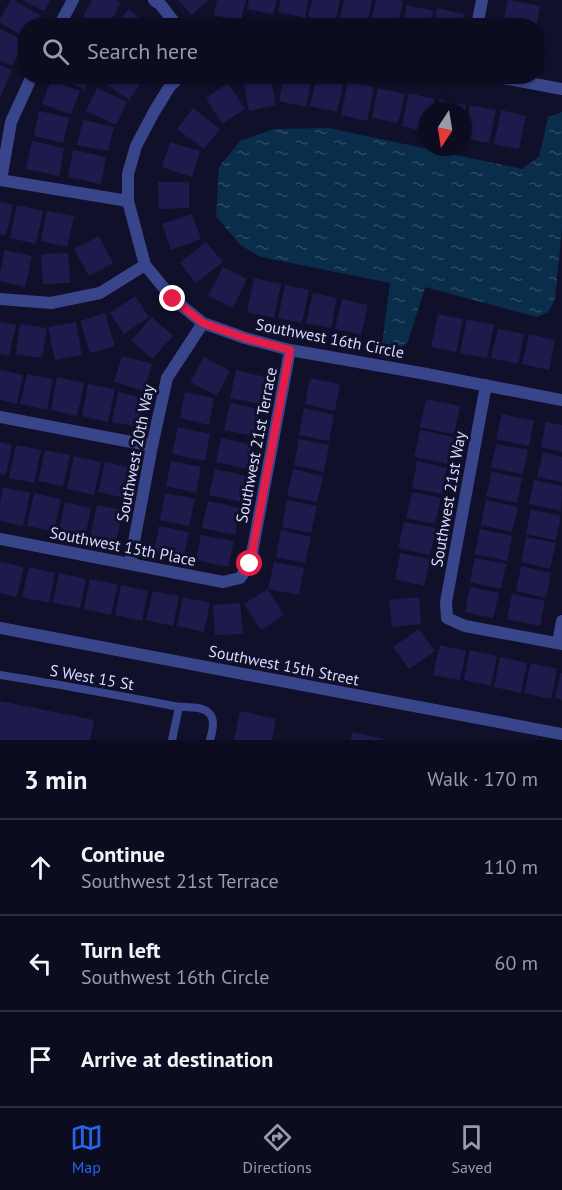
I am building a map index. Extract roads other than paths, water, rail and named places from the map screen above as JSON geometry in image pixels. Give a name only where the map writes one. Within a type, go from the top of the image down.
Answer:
[{"type":"street","points":[[63,18],[73,0]]},
{"type":"street","points":[[154,0],[171,18]]},
{"type":"street","points":[[479,18],[483,0]]},
{"type":"street","points":[[28,84],[11,123],[0,180],[128,201]]},
{"type":"street","name":"Southwest 16th Circle","points":[[172,84],[136,146],[128,174],[128,201],[145,265],[173,299],[203,323],[245,338],[290,350],[562,400]]},
{"type":"street","points":[[535,84],[562,89]]},
{"type":"street","points":[[0,299],[51,303],[100,293],[145,265]]},
{"type":"street","name":"Southwest 20th Way","points":[[130,563],[166,378],[203,323]]},
{"type":"street","name":"Southwest 21st Terrace","points":[[240,578],[250,564],[290,350]]},
{"type":"street","name":"Southwest 21st Way","points":[[486,385],[446,603],[447,618],[465,626],[560,643]]},
{"type":"street","points":[[0,417],[152,446]]},
{"type":"street","name":"Southwest 15th Place","points":[[0,538],[223,582],[240,578]]},
{"type":"street","points":[[560,643],[562,621]]},
{"type":"street","name":"Southwest 15th Street","points":[[0,628],[562,734]]},
{"type":"lane","name":"S West 15 St","points":[[0,675],[201,709],[209,713],[213,723],[210,740]]},
{"type":"lane","points":[[172,740],[179,707]]},
{"type":"water","points":[[562,112],[562,229],[555,299],[548,312],[537,317],[425,287],[408,342],[401,349],[382,344],[390,283],[261,257],[240,245],[216,216],[219,167],[240,141],[274,129],[329,128],[418,147],[418,156],[461,156],[522,169],[539,157],[548,117]]}]
